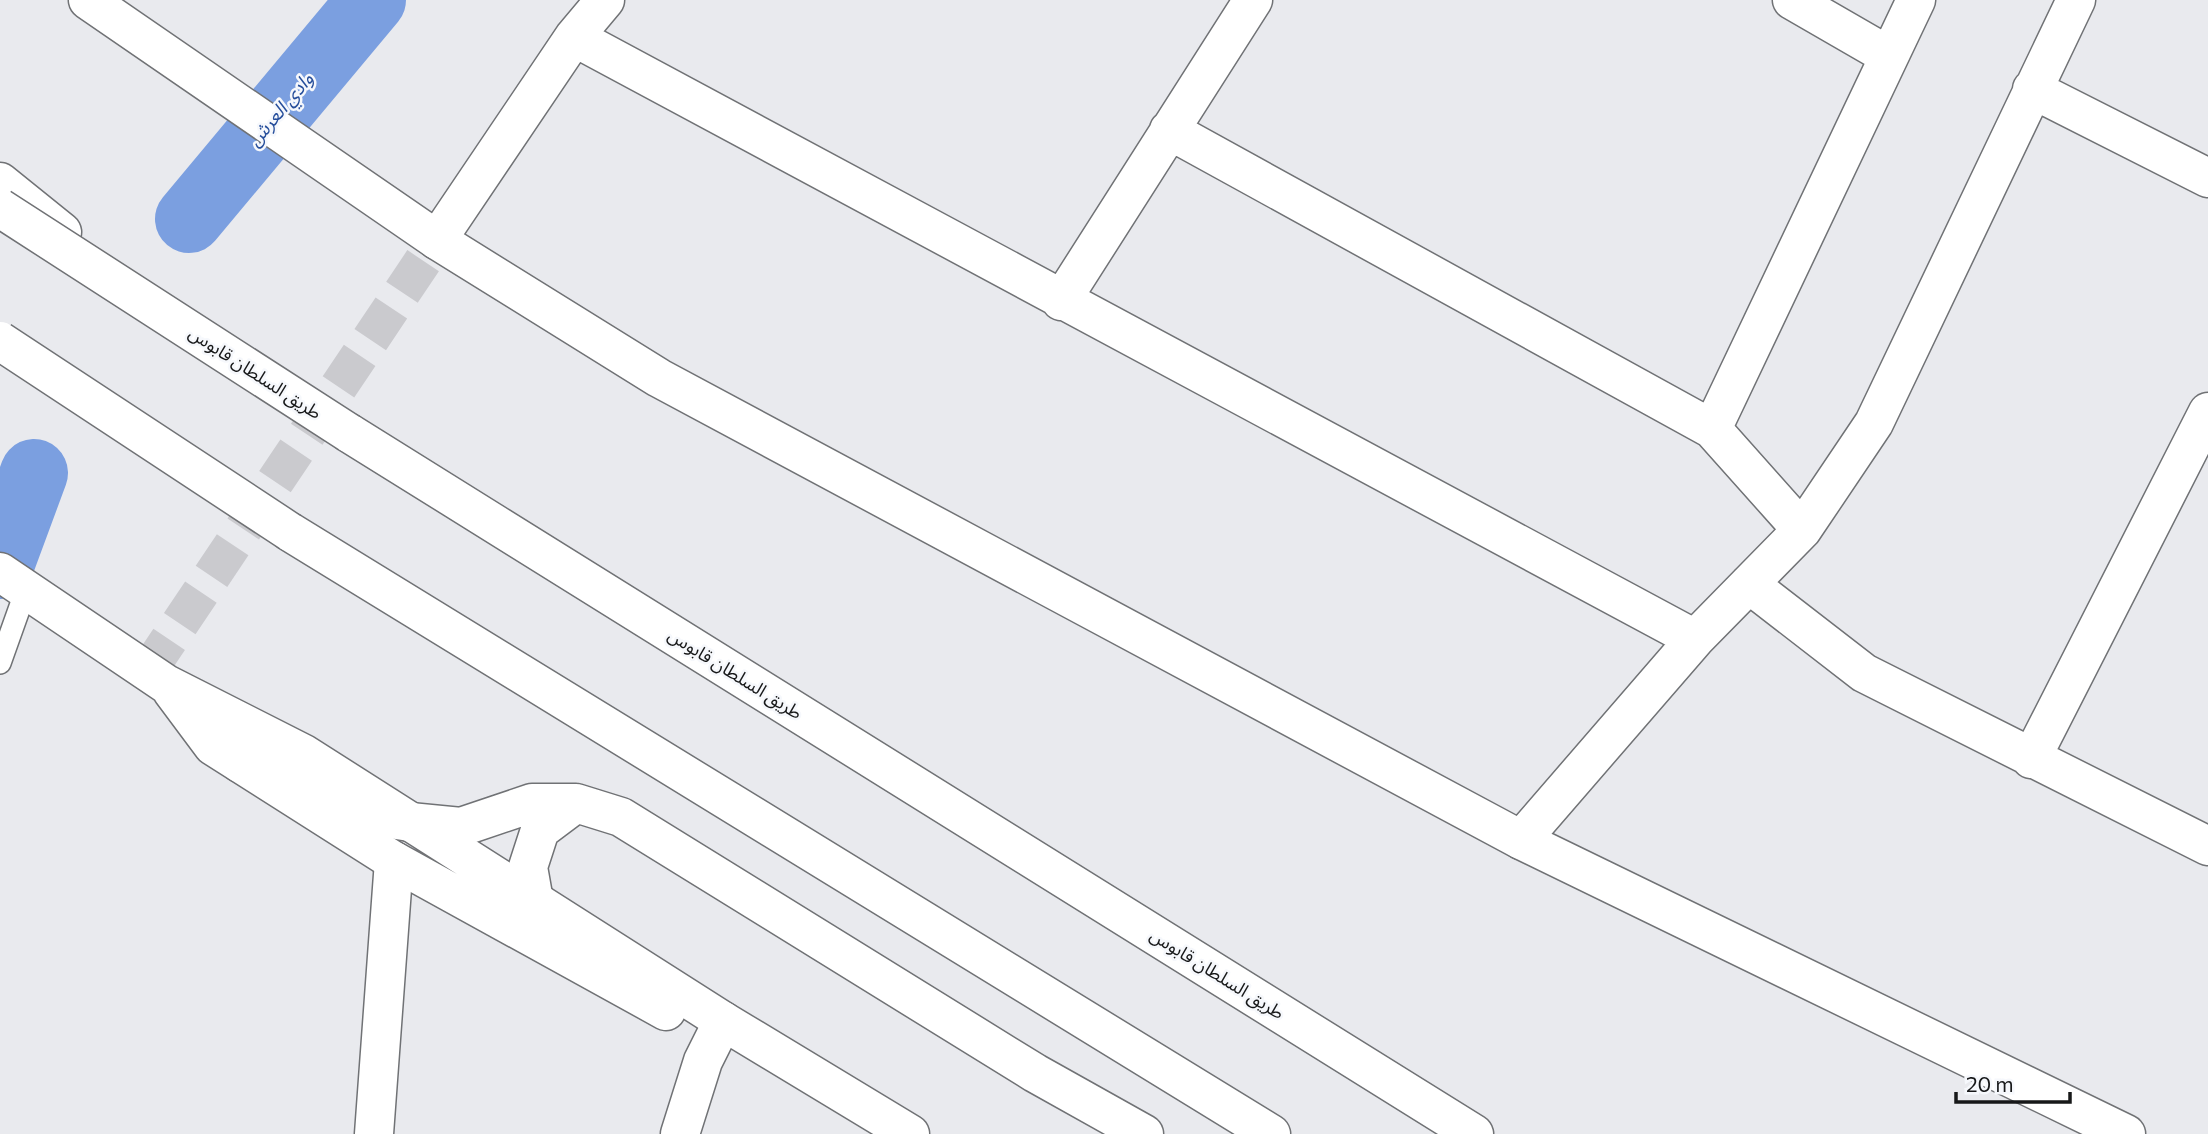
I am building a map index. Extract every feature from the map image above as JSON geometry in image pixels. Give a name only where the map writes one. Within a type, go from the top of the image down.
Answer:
[{"type":"main road","points":[[90,0],[437,240],[659,378],[1521,840],[2126,1134]]},
{"type":"main road","points":[[437,240],[574,37],[605,0]]},
{"type":"main road","points":[[1061,301],[1253,0]]},
{"type":"main road","points":[[1792,0],[1889,56]]},
{"type":"main road","points":[[1712,429],[1916,0]]},
{"type":"main road","points":[[1521,840],[1695,639],[1802,530],[1874,423],[2076,0]]},
{"type":"main road","points":[[574,37],[1061,301],[1695,639]]},
{"type":"main road","points":[[2032,89],[2208,178]]},
{"type":"main road","points":[[1169,130],[1712,429],[1802,530]]},
{"type":"main road","points":[[0,181],[138,297]]},
{"type":"main road","name":"طريق السلطان قابوس","points":[[0,208],[349,433],[1474,1134]]},
{"type":"main road","points":[[0,341],[290,532],[1271,1134]]},
{"type":"main road","points":[[2031,759],[2208,412]]},
{"type":"main road","points":[[13,581],[166,684],[304,754],[723,1021],[910,1134]]},
{"type":"main road","points":[[1749,584],[1864,673],[2208,846]]},
{"type":"main road","points":[[166,684],[213,746],[394,861],[660,1010],[695,1020],[723,1021]]},
{"type":"main road","points":[[240,763],[291,778],[364,815],[410,822],[461,827],[532,803],[576,803],[621,817],[1035,1073],[1144,1134]]},
{"type":"main road","points":[[534,901],[528,867],[540,830],[576,803]]},
{"type":"main road","points":[[374,1134],[394,861]]},
{"type":"main road","points":[[680,1134],[703,1061],[723,1021]]},
{"type":"lane","points":[[0,663],[13,581]]},
{"type":"waterway","name":"وادي العرش","points":[[189,219],[372,0]]},
{"type":"waterway","name":"وادي العرش","points":[[0,565],[34,473]]},
{"type":"tunnel","points":[[148,671],[437,240]]}]
